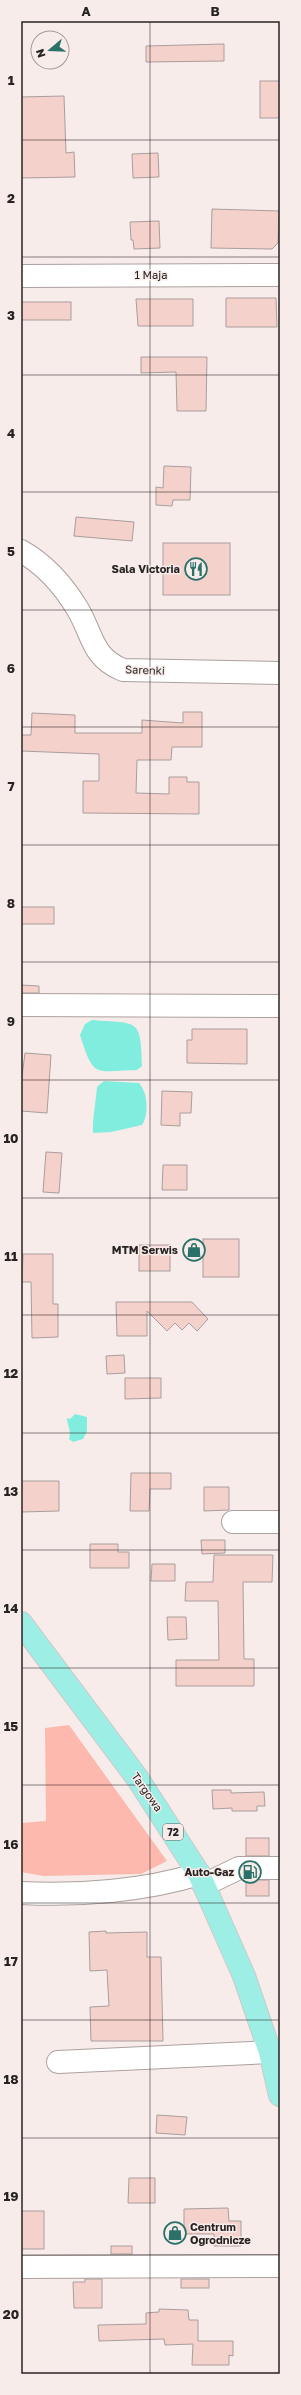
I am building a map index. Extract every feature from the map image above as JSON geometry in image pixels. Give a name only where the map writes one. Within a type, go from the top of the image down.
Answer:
[{"type":"main road","name":"Targowa","points":[[21,1623],[138,1779],[201,1880],[244,1976],[275,2062]]},
{"type":"main road","name":"72","points":[[275,2062],[280,2095]]},
{"type":"street","name":"1 Maja","points":[[21,276],[280,275]]},
{"type":"street","name":"Sarenki","points":[[21,551],[54,577],[68,594],[78,610],[94,645],[110,665],[123,670],[280,673]]},
{"type":"street","points":[[21,1005],[280,1006]]},
{"type":"street","points":[[233,1522],[280,1522]]},
{"type":"street","points":[[21,1893],[137,1889],[171,1883],[201,1880],[239,1868],[280,1868]]},
{"type":"street","points":[[58,2062],[275,2062]]},
{"type":"street","points":[[21,2267],[280,2266]]},
{"type":"shaded area","points":[[69,1725],[167,1861],[141,1874],[43,1876],[21,1872],[21,1823],[46,1821],[45,1728]]},
{"type":"water","points":[[92,1020],[128,1023],[134,1026],[138,1031],[140,1039],[142,1066],[137,1070],[104,1071],[93,1066],[80,1035],[85,1024]]},
{"type":"water","points":[[104,1081],[139,1083],[146,1098],[146,1115],[142,1125],[111,1132],[93,1133],[97,1087]]},
{"type":"water","points":[[75,1414],[87,1417],[87,1431],[83,1439],[73,1442],[69,1439],[70,1433],[67,1418],[70,1419]]},
{"type":"building","points":[[224,44],[224,61],[146,62],[146,46]]},
{"type":"building","points":[[260,81],[280,81],[280,118],[260,118]]},
{"type":"building","points":[[64,96],[66,153],[74,152],[75,177],[21,178],[21,97]]},
{"type":"building","points":[[158,153],[159,177],[133,178],[132,154]]},
{"type":"building","points":[[212,209],[279,211],[278,243],[272,249],[211,248]]},
{"type":"building","points":[[159,221],[160,248],[134,249],[133,240],[131,240],[130,222]]},
{"type":"building","points":[[226,298],[276,298],[277,327],[226,327]]},
{"type":"building","points":[[136,299],[193,299],[193,326],[138,326]]},
{"type":"building","points":[[21,302],[71,302],[71,320],[21,320]]},
{"type":"building","points":[[141,357],[207,357],[206,411],[177,411],[176,372],[141,373]]},
{"type":"building","points":[[164,466],[191,467],[190,500],[173,500],[172,506],[156,505],[156,487],[163,488]]},
{"type":"building","points":[[76,517],[134,522],[132,541],[74,536]]},
{"type":"building","name":"Sala Victoria","points":[[163,543],[230,543],[230,595],[163,595]]},
{"type":"building","points":[[183,712],[202,712],[202,747],[172,747],[171,760],[137,760],[136,793],[169,794],[169,777],[187,777],[187,782],[199,782],[199,814],[83,813],[83,781],[99,781],[99,754],[21,751],[21,735],[31,735],[32,713],[75,715],[75,733],[142,733],[142,720],[183,723]]},
{"type":"building","points":[[21,907],[54,907],[54,924],[21,924]]},
{"type":"building","points":[[21,985],[39,986],[39,993],[21,993]]},
{"type":"building","points":[[192,1029],[247,1029],[247,1064],[187,1063],[187,1040],[192,1040]]},
{"type":"building","points":[[25,1053],[51,1055],[47,1113],[21,1111],[21,1084]]},
{"type":"building","points":[[162,1091],[192,1092],[191,1113],[180,1113],[180,1126],[161,1125]]},
{"type":"building","points":[[46,1152],[62,1153],[59,1193],[43,1192]]},
{"type":"building","points":[[163,1165],[187,1165],[187,1190],[162,1190]]},
{"type":"building","points":[[203,1239],[239,1239],[239,1277],[203,1277]]},
{"type":"building","points":[[139,1245],[170,1245],[170,1271],[139,1271]]},
{"type":"building","points":[[23,1254],[53,1254],[53,1304],[58,1304],[58,1337],[32,1338],[31,1282],[22,1282]]},
{"type":"building","points":[[116,1302],[192,1302],[208,1319],[197,1331],[189,1323],[182,1330],[175,1323],[167,1331],[147,1311],[147,1336],[117,1336]]},
{"type":"building","points":[[124,1355],[125,1373],[107,1374],[106,1356]]},
{"type":"building","points":[[125,1378],[161,1378],[161,1398],[125,1399]]},
{"type":"building","points":[[131,1473],[171,1473],[171,1489],[150,1489],[149,1511],[130,1511]]},
{"type":"building","points":[[21,1481],[59,1481],[59,1511],[21,1512]]},
{"type":"building","points":[[204,1487],[229,1487],[229,1510],[204,1511]]},
{"type":"building","points":[[201,1540],[225,1540],[225,1553],[202,1554]]},
{"type":"building","points":[[90,1544],[118,1544],[118,1552],[129,1552],[129,1568],[90,1568]]},
{"type":"building","points":[[214,1555],[273,1555],[272,1582],[243,1582],[244,1659],[254,1659],[254,1686],[176,1686],[176,1660],[219,1660],[218,1601],[185,1601],[186,1582],[213,1582]]},
{"type":"building","points":[[152,1564],[175,1564],[175,1581],[151,1581]]},
{"type":"building","points":[[167,1617],[186,1617],[187,1639],[168,1640]]},
{"type":"building","points":[[212,1790],[231,1790],[231,1793],[264,1792],[265,1806],[257,1806],[257,1811],[232,1811],[232,1808],[213,1809]]},
{"type":"building","points":[[246,1838],[269,1838],[269,1856],[246,1856]]},
{"type":"building","points":[[246,1880],[269,1880],[269,1896],[246,1896]]},
{"type":"building","points":[[106,1931],[106,1933],[147,1932],[147,1957],[161,1957],[163,2041],[91,2041],[90,2007],[109,2006],[107,1970],[90,1971],[89,1932]]},
{"type":"building","points":[[157,2115],[187,2117],[185,2135],[156,2133]]},
{"type":"building","points":[[129,2178],[155,2178],[155,2203],[128,2203]]},
{"type":"building","points":[[228,2208],[229,2221],[241,2221],[241,2246],[214,2246],[214,2234],[184,2234],[184,2209]]},
{"type":"building","points":[[21,2211],[44,2211],[44,2249],[21,2249]]},
{"type":"building","points":[[111,2246],[132,2246],[132,2254],[111,2254]]},
{"type":"building","points":[[85,2279],[102,2279],[102,2308],[74,2308],[73,2282],[85,2282]]},
{"type":"building","points":[[181,2279],[209,2279],[209,2288],[181,2288]]},
{"type":"building","points":[[159,2309],[188,2310],[189,2320],[198,2320],[198,2341],[233,2341],[233,2356],[229,2355],[229,2365],[192,2365],[193,2344],[165,2345],[164,2339],[99,2341],[98,2325],[146,2324],[146,2313],[159,2312]]},
{"type":"place","name":"Sala Victoria","points":[[196,569]]},
{"type":"place","name":"MTM Serwis","points":[[194,1250]]},
{"type":"place","name":"Auto-Gaz","points":[[250,1872]]},
{"type":"place","name":"Centrum Ogrodnicze","points":[[175,2233]]}]
